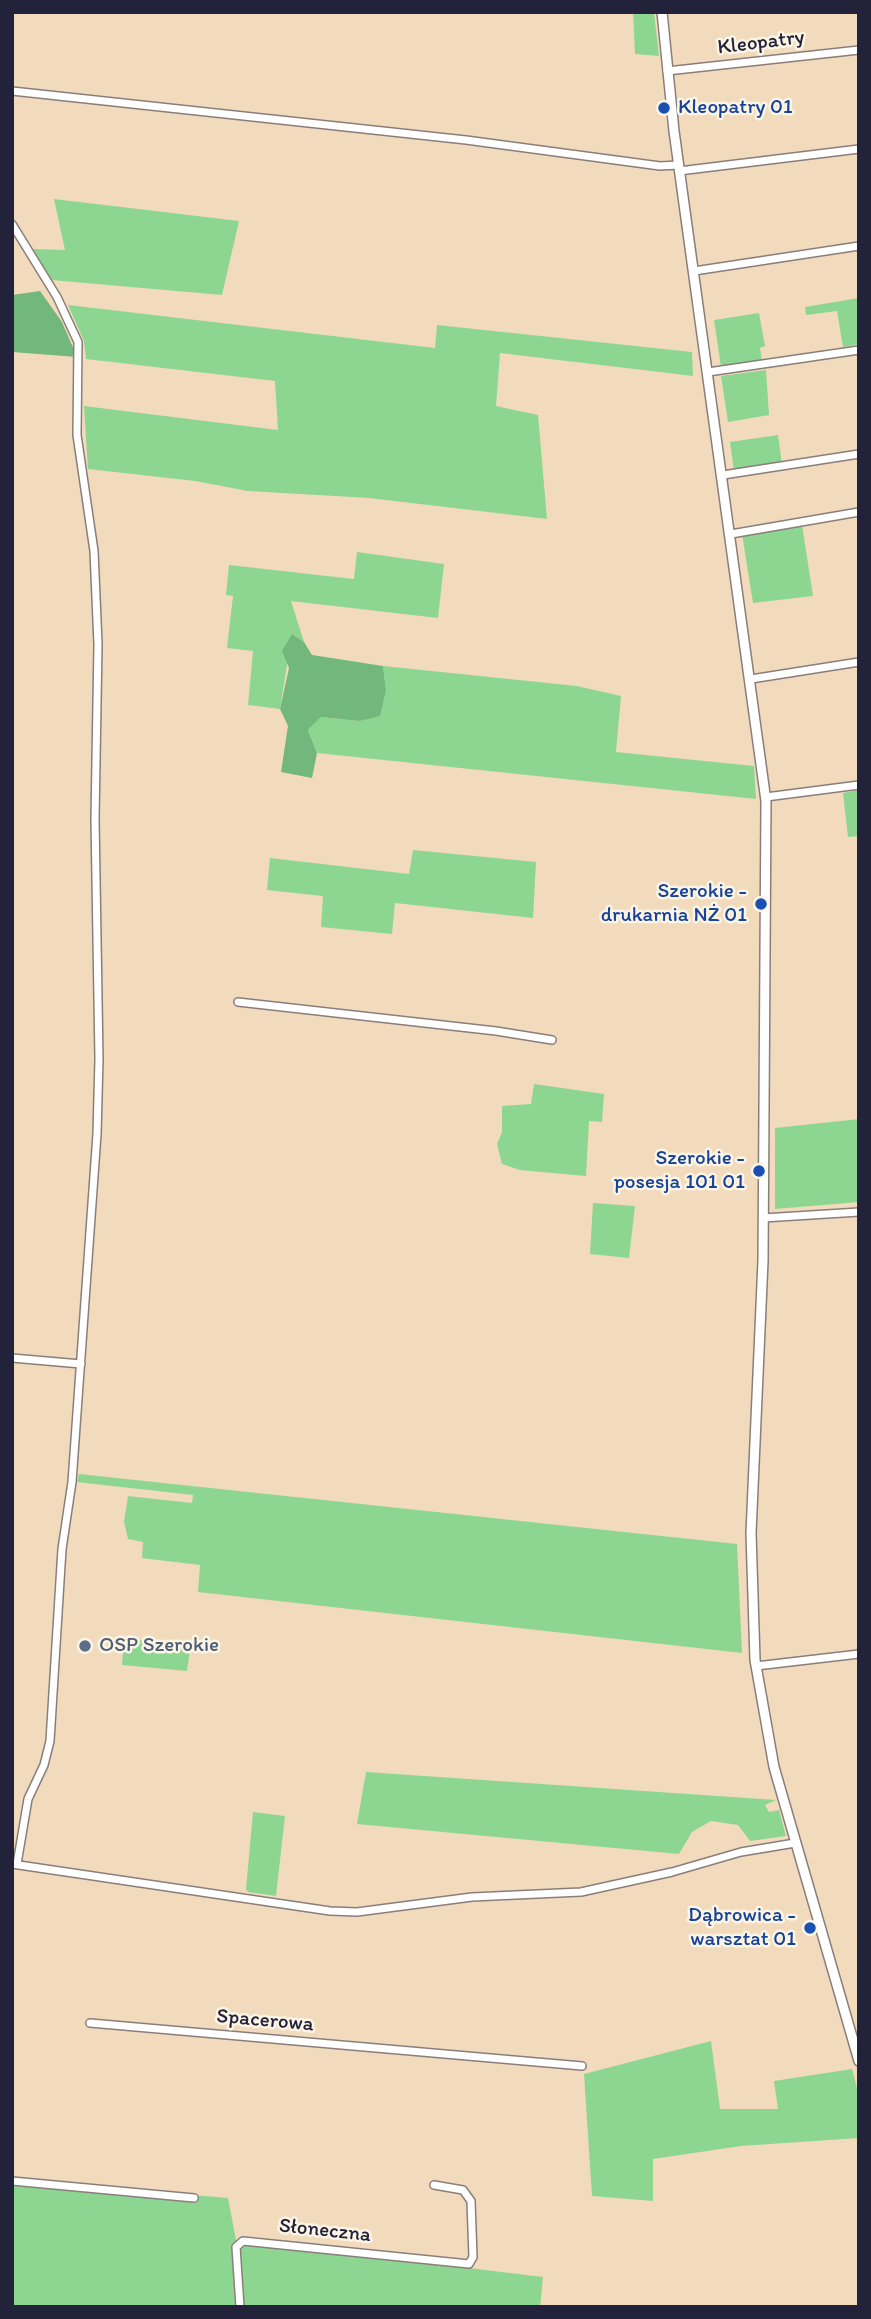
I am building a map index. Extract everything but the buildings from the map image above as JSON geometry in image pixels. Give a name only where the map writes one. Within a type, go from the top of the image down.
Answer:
[{"type":"street","points":[[662,12],[679,168],[766,797],[763,1218],[751,1502],[756,1666],[767,1738],[859,2061]]},
{"type":"street","name":"Kleopatry","points":[[667,71],[859,50]]},
{"type":"street","points":[[12,91],[466,140],[679,168],[859,149]]},
{"type":"street","points":[[12,224],[57,297],[78,342],[77,435],[94,551],[98,644],[95,819],[99,1102],[71,1492],[62,1549],[50,1741],[44,1765],[28,1798],[15,1864],[297,1907],[357,1912],[471,1897],[581,1892],[672,1872],[741,1852],[795,1843]]},
{"type":"street","points":[[694,271],[859,246]]},
{"type":"street","points":[[708,372],[859,350]]},
{"type":"street","points":[[723,475],[859,454]]},
{"type":"street","points":[[731,534],[859,512]]},
{"type":"street","points":[[751,679],[859,662]]},
{"type":"street","points":[[766,797],[859,785]]},
{"type":"street","points":[[238,1002],[552,1040]]},
{"type":"street","points":[[763,1218],[859,1212]]},
{"type":"street","points":[[12,1358],[81,1364]]},
{"type":"street","points":[[756,1666],[859,1654]]},
{"type":"street","name":"Spacerowa","points":[[90,2023],[582,2066]]},
{"type":"street","points":[[12,2181],[194,2198]]},
{"type":"street","name":"Słoneczna","points":[[240,2307],[236,2247],[243,2241],[463,2264],[472,2262],[471,2201],[463,2190],[434,2185]]},
{"type":"green space","points":[[633,12],[654,12],[659,56],[635,54]]},
{"type":"green space","points":[[54,199],[239,221],[222,295],[51,280],[33,249],[65,250]]},
{"type":"green space","points":[[40,291],[62,322],[77,357],[12,352],[12,295]]},
{"type":"green space","points":[[859,298],[859,344],[843,347],[837,311],[806,315],[805,307]]},
{"type":"green space","points":[[68,305],[435,348],[437,325],[692,352],[693,376],[500,353],[496,406],[538,415],[547,519],[369,498],[248,491],[195,481],[88,469],[84,406],[278,430],[275,381],[86,359],[84,341]]},
{"type":"green space","points":[[759,313],[765,346],[760,348],[762,361],[721,367],[714,320]]},
{"type":"green space","points":[[766,370],[769,415],[728,422],[721,376]]},
{"type":"green space","points":[[778,435],[782,464],[734,471],[730,442]]},
{"type":"green space","points":[[802,525],[813,596],[753,603],[742,534]]},
{"type":"green space","points":[[357,552],[444,564],[438,618],[291,601],[304,642],[292,634],[280,709],[248,705],[253,651],[227,648],[233,596],[226,595],[229,565],[354,579]]},
{"type":"green space","points":[[292,634],[304,642],[312,655],[383,666],[386,690],[380,716],[359,721],[321,717],[308,730],[317,753],[312,778],[281,772],[288,726],[280,709],[289,668],[282,651]]},
{"type":"green space","points":[[383,666],[577,686],[621,696],[616,752],[754,766],[756,799],[317,753],[308,730],[321,717],[359,721],[386,690]]},
{"type":"green space","points":[[859,790],[859,836],[848,837],[843,793]]},
{"type":"green space","points":[[413,850],[536,862],[533,918],[395,903],[392,934],[321,927],[323,896],[267,890],[270,858],[409,874]]},
{"type":"green space","points":[[534,1084],[604,1094],[602,1122],[589,1121],[586,1176],[520,1170],[502,1164],[497,1144],[502,1132],[502,1106],[531,1104]]},
{"type":"green space","points":[[859,1119],[859,1202],[775,1209],[775,1128]]},
{"type":"green space","points":[[593,1203],[635,1206],[629,1258],[590,1254]]},
{"type":"green space","points":[[79,1474],[737,1544],[742,1653],[198,1592],[200,1565],[142,1558],[143,1542],[128,1539],[124,1522],[128,1496],[192,1503],[193,1495],[77,1482]]},
{"type":"green space","points":[[124,1639],[191,1644],[187,1671],[122,1665]]},
{"type":"green space","points":[[366,1772],[776,1800],[765,1805],[769,1812],[779,1810],[786,1836],[750,1841],[738,1825],[711,1821],[692,1832],[679,1854],[357,1824]]},
{"type":"green space","points":[[253,1812],[285,1816],[276,1896],[248,1892],[246,1889]]},
{"type":"green space","points":[[711,2041],[720,2109],[778,2109],[774,2081],[852,2069],[859,2096],[859,2138],[741,2146],[653,2159],[653,2201],[592,2196],[584,2074]]},
{"type":"green space","points":[[12,2179],[228,2198],[236,2240],[543,2277],[540,2307],[12,2307]]},
{"type":"place","name":"Kleopatry 01","points":[[664,108]]},
{"type":"place","name":"Szerokie - drukarnia NŻ 01","points":[[761,904]]},
{"type":"place","name":"Szerokie - posesja 101 01","points":[[759,1171]]},
{"type":"place","name":"OSP Szerokie","points":[[85,1646]]},
{"type":"place","name":"Dąbrowica - warsztat 01","points":[[810,1928]]}]
